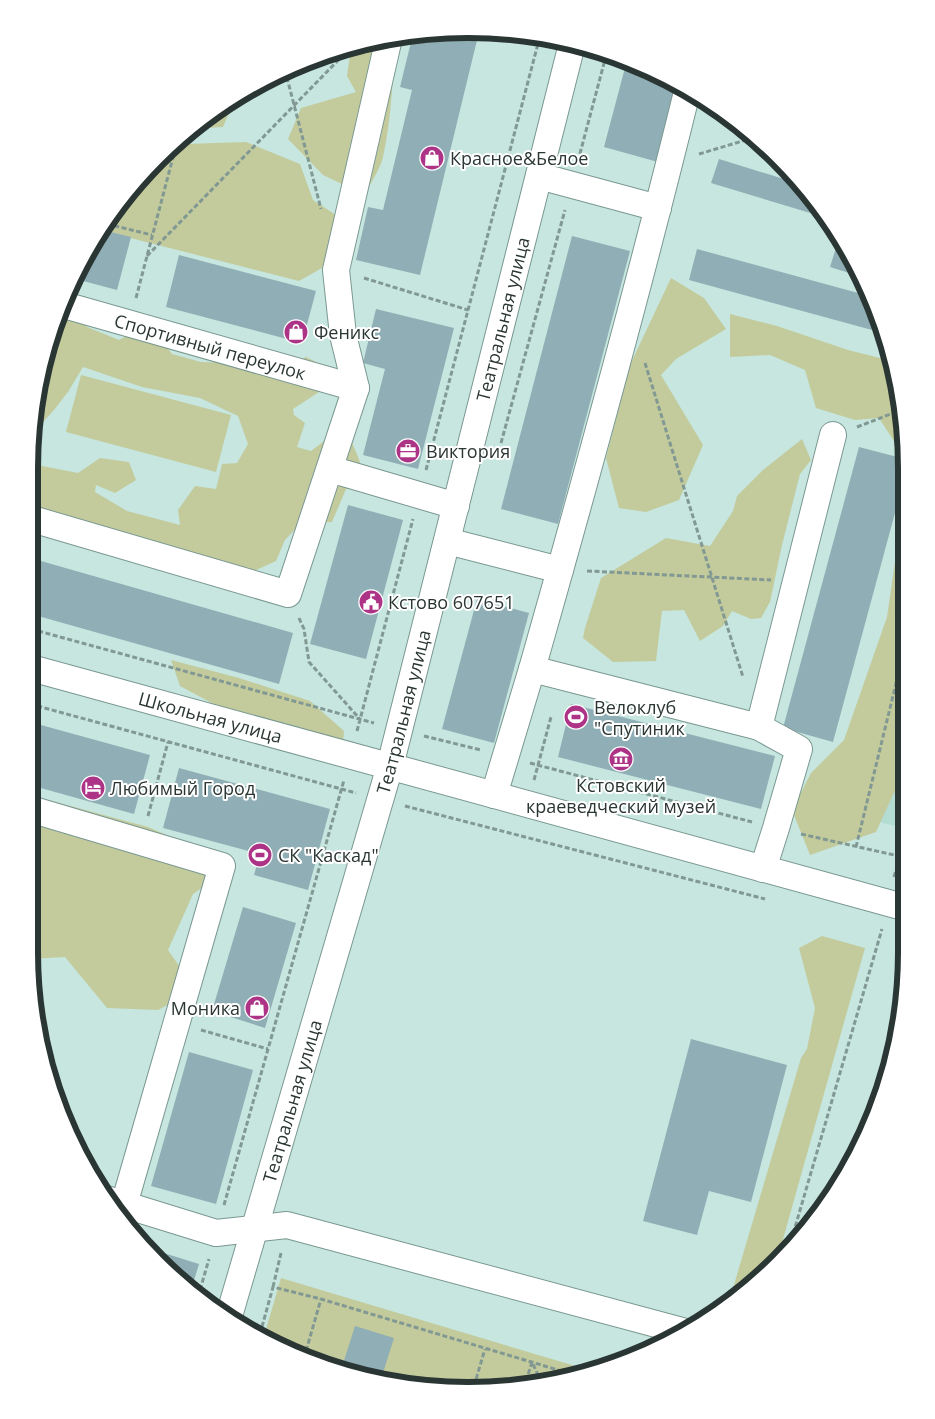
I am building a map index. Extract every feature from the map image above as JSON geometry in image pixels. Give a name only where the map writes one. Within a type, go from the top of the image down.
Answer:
[{"type":"street","points":[[38,521],[288,594],[356,388],[343,336],[336,270],[387,45]]},
{"type":"street","name":"Театральная улица","points":[[231,1310],[390,766],[570,50]]},
{"type":"street","points":[[494,795],[560,570],[670,163],[686,97]]},
{"type":"street","points":[[539,176],[658,208]]},
{"type":"street","name":"Спортивный переулок","points":[[68,307],[356,388]]},
{"type":"street","points":[[759,727],[833,435]]},
{"type":"street","points":[[330,469],[456,506]]},
{"type":"street","points":[[447,541],[560,570]]},
{"type":"street","points":[[532,669],[759,727],[799,749],[763,868]]},
{"type":"street","name":"Школьная улица","points":[[38,670],[898,906]]},
{"type":"street","points":[[38,811],[222,866],[177,1023],[118,1202]]},
{"type":"street","points":[[122,1207],[216,1232],[287,1225],[673,1329]]},
{"type":"path","points":[[200,1288],[351,756],[538,44],[534,43]]},
{"type":"path","points":[[147,256],[343,56]]},
{"type":"path","points":[[499,452],[605,60]]},
{"type":"path","points":[[287,77],[322,215]]},
{"type":"path","points":[[670,163],[746,140]]},
{"type":"path","points":[[129,324],[174,153]]},
{"type":"path","points":[[113,225],[152,235]]},
{"type":"path","points":[[336,270],[468,310]]},
{"type":"path","points":[[645,361],[744,680]]},
{"type":"path","points":[[833,435],[894,412]]},
{"type":"path","points":[[560,570],[796,582]]},
{"type":"path","points":[[288,594],[304,629],[309,662],[360,719]]},
{"type":"path","points":[[38,631],[425,737],[776,828],[898,856]]},
{"type":"path","points":[[856,847],[898,676]]},
{"type":"path","points":[[38,706],[380,800],[767,900]]},
{"type":"path","points":[[425,737],[428,727]]},
{"type":"path","points":[[141,842],[168,742]]},
{"type":"path","points":[[794,1232],[882,929]]},
{"type":"path","points":[[177,1023],[268,1048]]},
{"type":"path","points":[[261,1329],[287,1225]]},
{"type":"path","points":[[273,1287],[321,1299],[561,1371]]},
{"type":"path","points":[[306,1350],[321,1299]]},
{"type":"path","points":[[475,1382],[485,1349]]},
{"type":"path","points":[[532,1362],[538,1375]]},
{"type":"path","points":[[527,1377],[532,1362]]},
{"type":"shaded area","points":[[396,44],[390,112],[383,157],[380,167],[365,195],[323,175],[288,139],[301,108],[356,92],[347,76],[350,54]]},
{"type":"shaded area","points":[[231,109],[223,127],[203,128]]},
{"type":"shaded area","points":[[246,142],[300,164],[313,200],[339,217],[322,268],[299,281],[108,232],[144,184],[184,144]]},
{"type":"shaded area","points":[[671,278],[704,298],[726,329],[676,359],[661,375],[703,445],[679,500],[646,512],[619,508],[606,458],[630,365]]},
{"type":"shaded area","points":[[81,309],[87,327],[119,340],[149,324],[172,354],[201,362],[241,363],[280,371],[306,357],[316,362],[323,374],[319,392],[293,409],[294,415],[305,423],[297,447],[311,451],[345,425],[362,467],[362,489],[346,489],[332,522],[301,523],[285,540],[276,561],[254,571],[38,508],[38,465],[78,473],[100,458],[129,462],[136,480],[115,493],[96,485],[95,492],[127,511],[180,525],[178,510],[195,486],[216,489],[222,464],[237,463],[248,444],[238,416],[200,398],[142,387],[83,367],[68,392],[39,426],[52,356],[64,319]]},
{"type":"shaded area","points":[[730,314],[777,326],[848,350],[884,359],[894,411],[897,446],[879,418],[855,420],[816,408],[805,370],[770,355],[730,357]]},
{"type":"shaded area","points":[[81,375],[231,415],[216,472],[66,432]]},
{"type":"shaded area","points":[[802,439],[811,460],[800,474],[770,602],[761,618],[751,619],[732,611],[723,626],[700,641],[684,610],[662,611],[656,661],[613,662],[583,638],[601,578],[666,538],[710,546],[733,511],[737,496],[763,470]]},
{"type":"shaded area","points":[[898,541],[898,784],[876,832],[810,855],[792,810],[811,773],[844,740],[887,617]]},
{"type":"shaded area","points":[[171,660],[239,678],[310,701],[344,731],[343,742],[223,709],[180,686]]},
{"type":"shaded area","points":[[898,722],[898,827],[872,820]]},
{"type":"shaded area","points":[[38,797],[148,827],[236,865],[193,894],[168,950],[196,990],[158,1010],[107,1008],[65,957],[38,959]]},
{"type":"shaded area","points":[[822,936],[865,948],[781,1246],[732,1290],[801,1058],[807,1049],[815,1008],[799,948]]},
{"type":"shaded area","points":[[281,1278],[579,1367],[524,1378],[496,1381],[439,1381],[411,1378],[356,1367],[329,1359],[265,1331]]},
{"type":"building","points":[[439,38],[478,38],[420,275],[356,260],[368,207],[383,210],[412,90],[400,87],[411,41]]},
{"type":"building","points":[[625,67],[677,92],[658,162],[604,147]]},
{"type":"building","points":[[719,159],[788,180],[815,214],[711,183]]},
{"type":"building","points":[[108,231],[131,237],[117,290],[80,280]]},
{"type":"building","points":[[572,236],[630,251],[558,524],[501,509]]},
{"type":"building","points":[[836,247],[851,274],[830,267]]},
{"type":"building","points":[[697,249],[861,294],[876,331],[689,280]]},
{"type":"building","points":[[179,255],[316,291],[302,343],[166,307]]},
{"type":"building","points":[[376,309],[454,328],[418,469],[363,455],[385,369],[363,363]]},
{"type":"building","points":[[859,447],[898,457],[898,502],[833,742],[783,728]]},
{"type":"building","points":[[348,505],[403,520],[366,659],[310,644]]},
{"type":"building","points":[[38,560],[293,633],[279,684],[38,616]]},
{"type":"building","points":[[477,599],[529,613],[494,743],[442,729]]},
{"type":"building","points":[[571,704],[775,756],[761,809],[558,757]]},
{"type":"building","points":[[38,724],[150,755],[134,814],[38,787]]},
{"type":"building","points":[[179,768],[330,809],[308,890],[254,875],[260,854],[163,828]]},
{"type":"building","points":[[243,907],[296,923],[265,1028],[212,1011]]},
{"type":"building","points":[[691,1039],[787,1065],[751,1202],[709,1191],[697,1235],[643,1221]]},
{"type":"building","points":[[189,1052],[253,1070],[216,1204],[151,1186]]},
{"type":"building","points":[[159,1252],[199,1264],[193,1283]]},
{"type":"building","points":[[355,1326],[394,1338],[383,1373],[343,1363]]},
{"type":"place","name":"Красное&Белое","points":[[432,158]]},
{"type":"place","name":"Феникс","points":[[296,332]]},
{"type":"place","name":"Виктория","points":[[408,451]]},
{"type":"place","name":"Кстово 607651","points":[[371,602]]},
{"type":"place","name":"Велоклуб \"Спутиник","points":[[576,717]]},
{"type":"place","name":"Кстовский краеведческий музей","points":[[621,759]]},
{"type":"place","name":"Любимый Город","points":[[93,788]]},
{"type":"place","name":"СК \"Каскад\"","points":[[260,855]]},
{"type":"place","name":"Моника","points":[[257,1008]]}]
